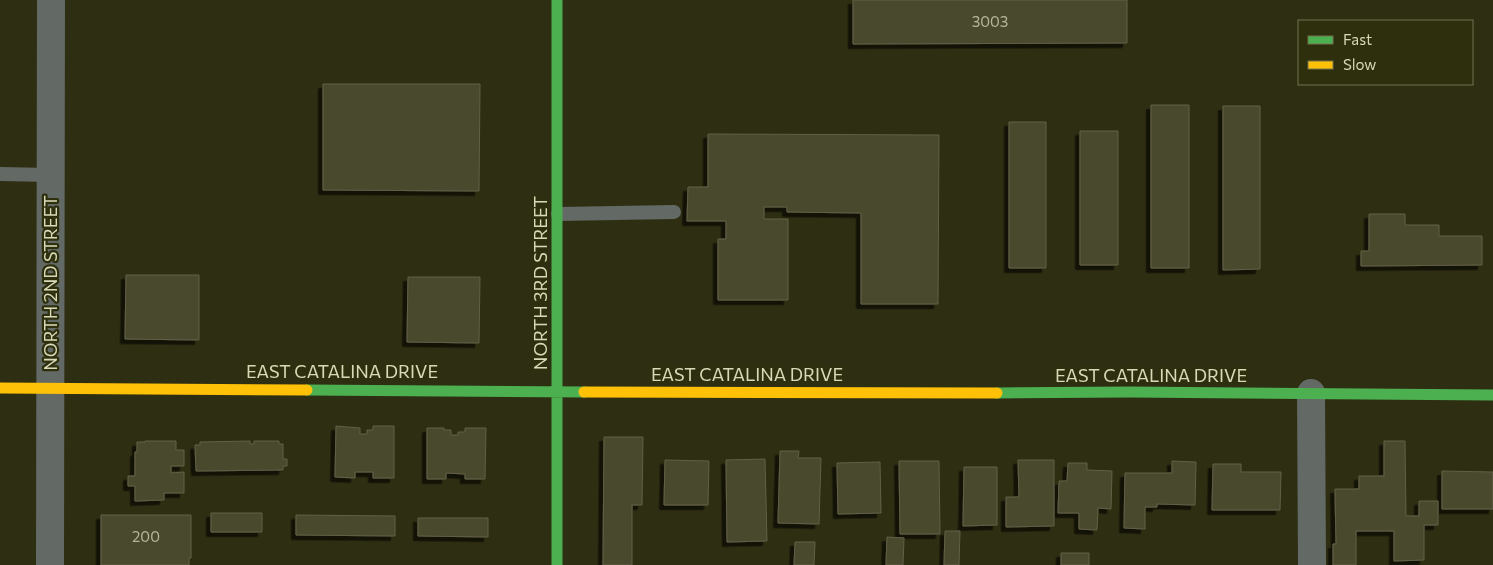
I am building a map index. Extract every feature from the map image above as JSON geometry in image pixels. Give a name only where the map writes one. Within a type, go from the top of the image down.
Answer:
[{"type":"street","name":"NORTH 2ND STREET","points":[[50,565],[51,0]]},
{"type":"street","name":"NORTH 3RD STREET","points":[[557,0],[558,565]]},
{"type":"street","name":"EAST CATALINA DRIVE","points":[[0,388],[930,394],[1493,394]]},
{"type":"street","points":[[1311,393],[1312,565]]},
{"type":"lane","points":[[0,174],[51,176]]},
{"type":"lane","points":[[558,214],[674,212]]},
{"type":"building","points":[[853,0],[1127,0],[1127,43],[853,44]]},
{"type":"building","points":[[323,84],[480,84],[479,191],[323,190]]},
{"type":"building","points":[[1151,105],[1189,105],[1189,268],[1151,268]]},
{"type":"building","points":[[1223,106],[1260,106],[1260,269],[1223,270]]},
{"type":"building","points":[[1009,122],[1046,122],[1046,268],[1009,268]]},
{"type":"building","points":[[1080,131],[1118,131],[1118,265],[1080,265]]},
{"type":"building","points":[[708,134],[939,135],[938,304],[861,304],[861,213],[787,212],[787,207],[764,207],[764,219],[788,219],[788,300],[718,300],[718,239],[726,239],[726,221],[687,221],[688,187],[708,187]]},
{"type":"building","points":[[1369,214],[1405,214],[1405,225],[1439,225],[1439,236],[1482,236],[1482,265],[1361,266],[1361,251],[1369,251]]},
{"type":"building","points":[[126,275],[199,275],[199,340],[125,339]]},
{"type":"building","points":[[408,277],[480,277],[479,343],[407,342]]},
{"type":"building","points":[[336,426],[360,428],[360,434],[367,434],[367,430],[373,430],[373,426],[394,426],[394,478],[373,478],[373,472],[355,472],[355,478],[335,477]]},
{"type":"building","points":[[427,428],[444,428],[444,430],[451,430],[451,435],[458,435],[458,432],[465,432],[465,428],[486,428],[485,479],[465,479],[465,474],[446,473],[446,479],[427,479]]},
{"type":"building","points":[[604,437],[643,437],[642,505],[632,505],[632,565],[603,565]]},
{"type":"building","points":[[176,441],[176,450],[184,450],[184,466],[171,466],[171,473],[184,472],[184,493],[164,493],[164,500],[135,501],[135,486],[128,486],[128,476],[135,476],[137,442]]},
{"type":"building","points":[[250,441],[250,444],[254,444],[254,441],[279,441],[279,444],[283,444],[283,459],[287,459],[287,466],[283,466],[283,470],[196,471],[195,445],[200,445],[200,442]]},
{"type":"building","points":[[1384,441],[1405,441],[1406,516],[1419,516],[1419,501],[1438,501],[1438,525],[1424,525],[1424,560],[1394,561],[1394,531],[1356,531],[1356,565],[1333,565],[1333,544],[1336,544],[1335,489],[1359,489],[1359,476],[1384,476]]},
{"type":"building","points":[[780,451],[799,451],[798,458],[821,458],[819,524],[778,523]]},
{"type":"building","points":[[765,459],[767,541],[727,542],[726,460]]},
{"type":"building","points":[[665,460],[709,461],[708,505],[664,505]]},
{"type":"building","points":[[1018,460],[1054,460],[1054,526],[1006,527],[1006,497],[1019,497]]},
{"type":"building","points":[[899,461],[939,461],[940,534],[900,534]]},
{"type":"building","points":[[1172,461],[1196,462],[1195,505],[1157,504],[1157,507],[1145,507],[1145,529],[1124,528],[1125,473],[1172,473]]},
{"type":"building","points":[[880,462],[881,513],[838,514],[837,463]]},
{"type":"building","points":[[1068,463],[1087,463],[1087,470],[1112,471],[1111,509],[1098,508],[1097,530],[1079,529],[1079,513],[1058,513],[1059,481],[1067,481]]},
{"type":"building","points":[[1213,464],[1241,464],[1241,472],[1281,472],[1280,510],[1212,510]]},
{"type":"building","points":[[964,467],[997,467],[997,525],[963,526]]},
{"type":"building","points":[[1442,471],[1493,472],[1493,509],[1442,509]]},
{"type":"building","points":[[211,513],[262,513],[262,532],[211,532]]},
{"type":"building","points":[[101,515],[191,515],[191,558],[189,558],[189,565],[101,565]]},
{"type":"building","points":[[296,515],[395,516],[395,536],[296,535]]},
{"type":"building","points":[[418,518],[488,518],[488,537],[418,536]]},
{"type":"building","points":[[945,531],[960,531],[959,565],[944,565]]},
{"type":"building","points":[[887,537],[904,538],[903,565],[886,565]]},
{"type":"building","points":[[795,542],[815,542],[814,565],[794,565]]},
{"type":"building","points":[[1061,553],[1089,553],[1089,565],[1061,565]]},
{"type":"traffic: fast","points":[[557,0],[557,565]]},
{"type":"traffic: fast","points":[[307,390],[584,392]]},
{"type":"traffic: fast","points":[[997,393],[1130,392],[1493,395]]},
{"type":"traffic: slow","points":[[0,388],[307,390]]},
{"type":"traffic: slow","points":[[584,392],[997,393]]}]
